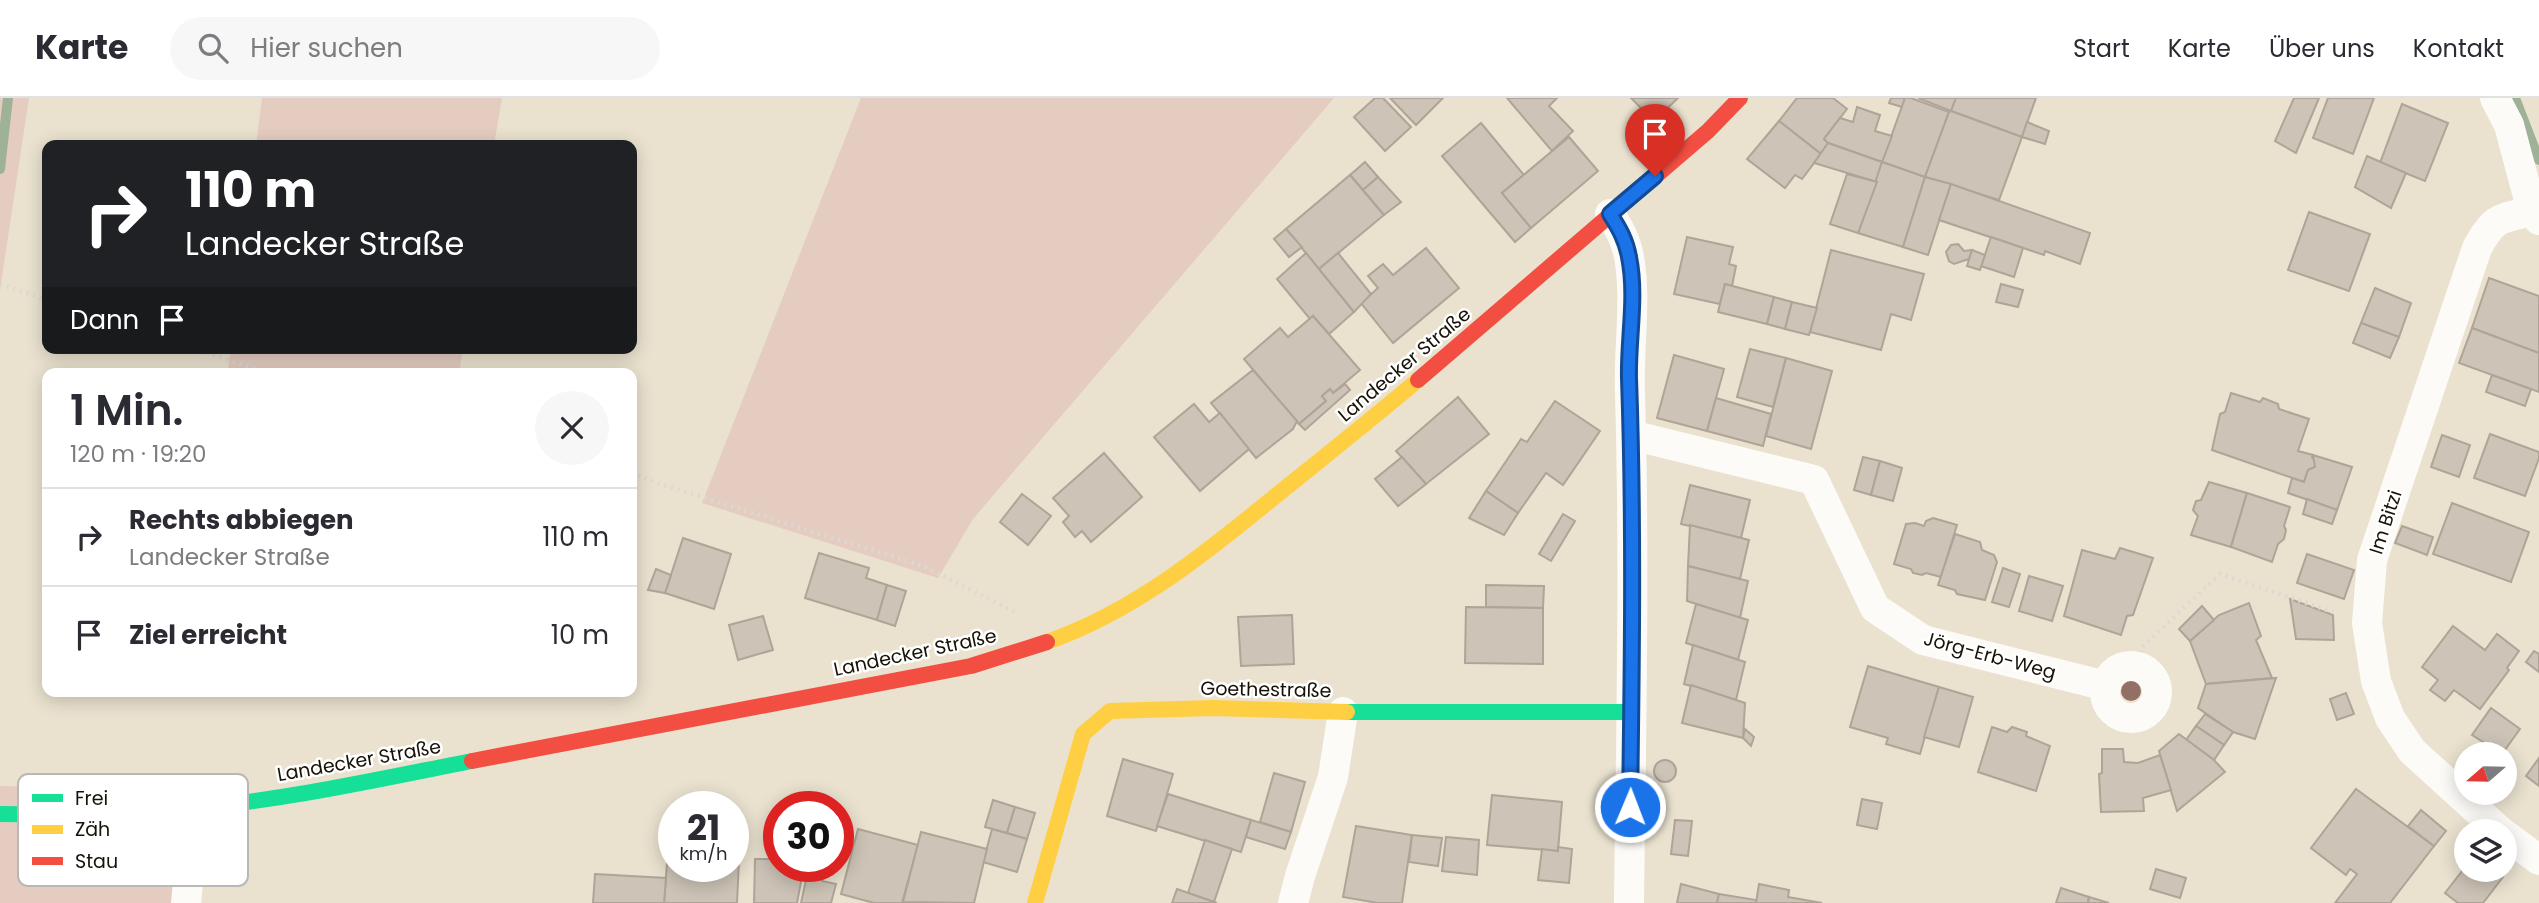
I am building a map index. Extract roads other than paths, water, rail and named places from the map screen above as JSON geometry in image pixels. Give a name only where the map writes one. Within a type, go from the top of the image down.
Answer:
[{"type":"street","name":"Landecker Straße","points":[[248,800],[325,789],[971,666],[1063,636],[1114,614],[1173,576],[1408,391],[1708,131],[1740,98]]},
{"type":"street","points":[[2495,98],[2509,125],[2535,216]]},
{"type":"street","points":[[1610,214],[1624,236],[1632,289],[1629,359],[1632,712],[1629,903]]},
{"type":"street","name":"Im Bitzi","points":[[2487,819],[2412,751],[2390,718],[2375,681],[2367,623],[2372,560],[2477,248],[2487,230],[2498,219],[2535,216]]},
{"type":"street","name":"Jörg-Erb-Weg","points":[[1631,435],[1814,480],[1875,608],[1923,640],[2106,686]]},
{"type":"street","points":[[2134,667],[2149,674],[2157,688],[2155,701],[2147,713],[2132,719],[2116,714],[2107,701],[2106,686],[2116,671],[2134,667]]},
{"type":"street","name":"Goethestraße","points":[[1035,903],[1083,734],[1110,712],[1214,708],[1343,712],[1632,712]]},
{"type":"street","points":[[1293,903],[1333,777],[1343,712]]},
{"type":"street","name":"Landecker Straße","points":[[0,814],[18,814]]},
{"type":"street","points":[[2517,844],[2539,860]]},
{"type":"waterway","points":[[0,169],[8,98]]},
{"type":"waterway","points":[[2515,98],[2539,160]]}]
